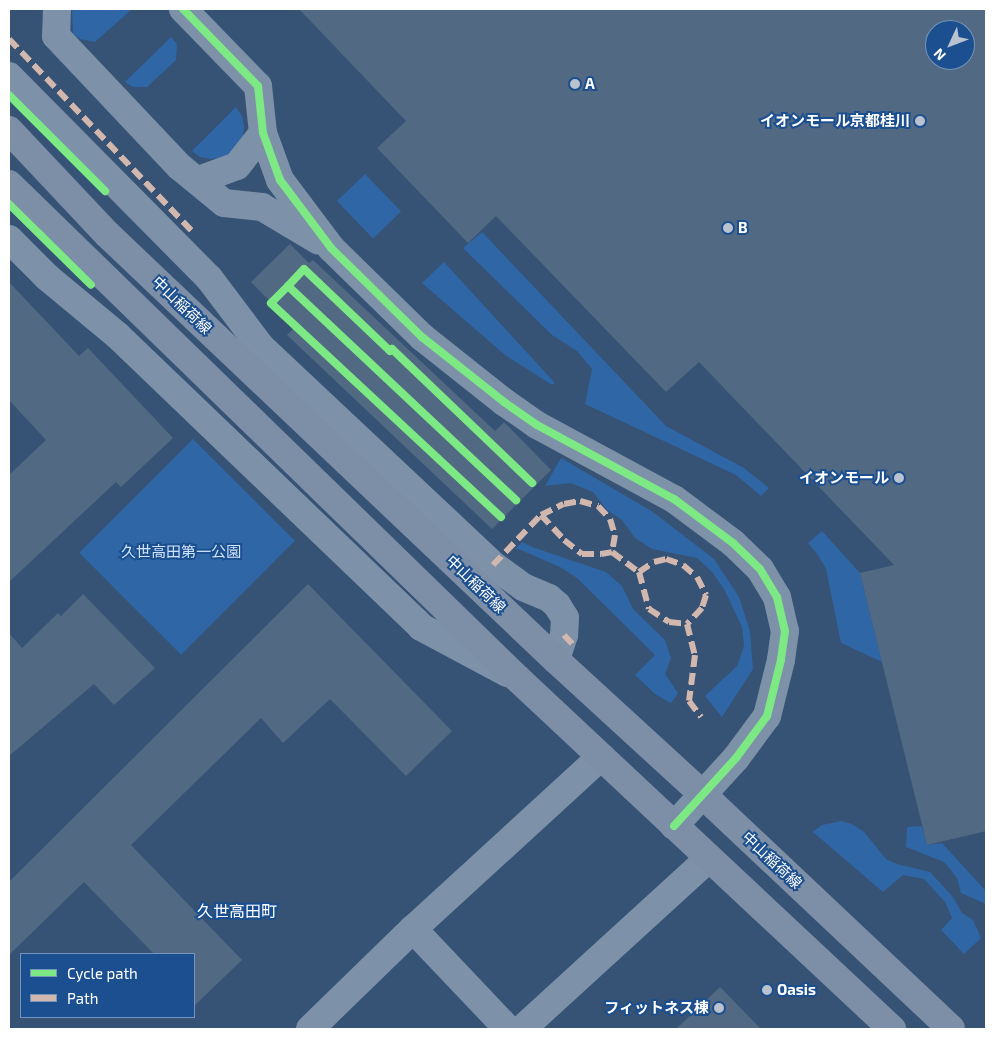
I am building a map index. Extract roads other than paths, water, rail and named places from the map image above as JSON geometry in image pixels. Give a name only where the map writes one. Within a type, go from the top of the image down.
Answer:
[{"type":"main road","name":"中山稲荷線","points":[[9,130],[108,234],[556,660],[702,794],[951,1029]]},
{"type":"main road","points":[[9,184],[517,678],[892,1029]]},
{"type":"street","points":[[57,9],[56,36],[180,167],[199,180],[224,203],[262,207],[330,248]]},
{"type":"street","points":[[183,9],[258,86],[263,133],[280,180],[330,248],[422,337],[504,402],[537,425],[674,498],[733,543],[760,569],[777,597],[785,631],[781,660],[767,716],[740,753],[674,826]]},
{"type":"street","points":[[9,76],[209,278],[260,347],[493,565],[523,587],[549,598],[558,605],[565,618],[564,635],[556,660]]},
{"type":"street","points":[[199,180],[237,166],[263,133]]},
{"type":"street","points":[[9,239],[47,277],[118,336],[421,627],[517,678]]},
{"type":"street","points":[[310,1029],[413,929],[602,757]]},
{"type":"street","points":[[522,1029],[709,858]]},
{"type":"street","points":[[413,929],[508,1029]]},
{"type":"place","name":"A","points":[[575,84]]},
{"type":"place","name":"イオンモール京都桂川","points":[[920,121]]},
{"type":"place","name":"B","points":[[728,228]]},
{"type":"place","name":"イオンモール","points":[[899,478]]},
{"type":"place","name":"Oasis","points":[[767,990]]},
{"type":"place","name":"フィットネス棟","points":[[719,1008]]},
{"type":"district","name":"久世高田町","points":[[237,911]]},
{"type":"park label","name":"久世高田第一公園","points":[[181,552]]}]
